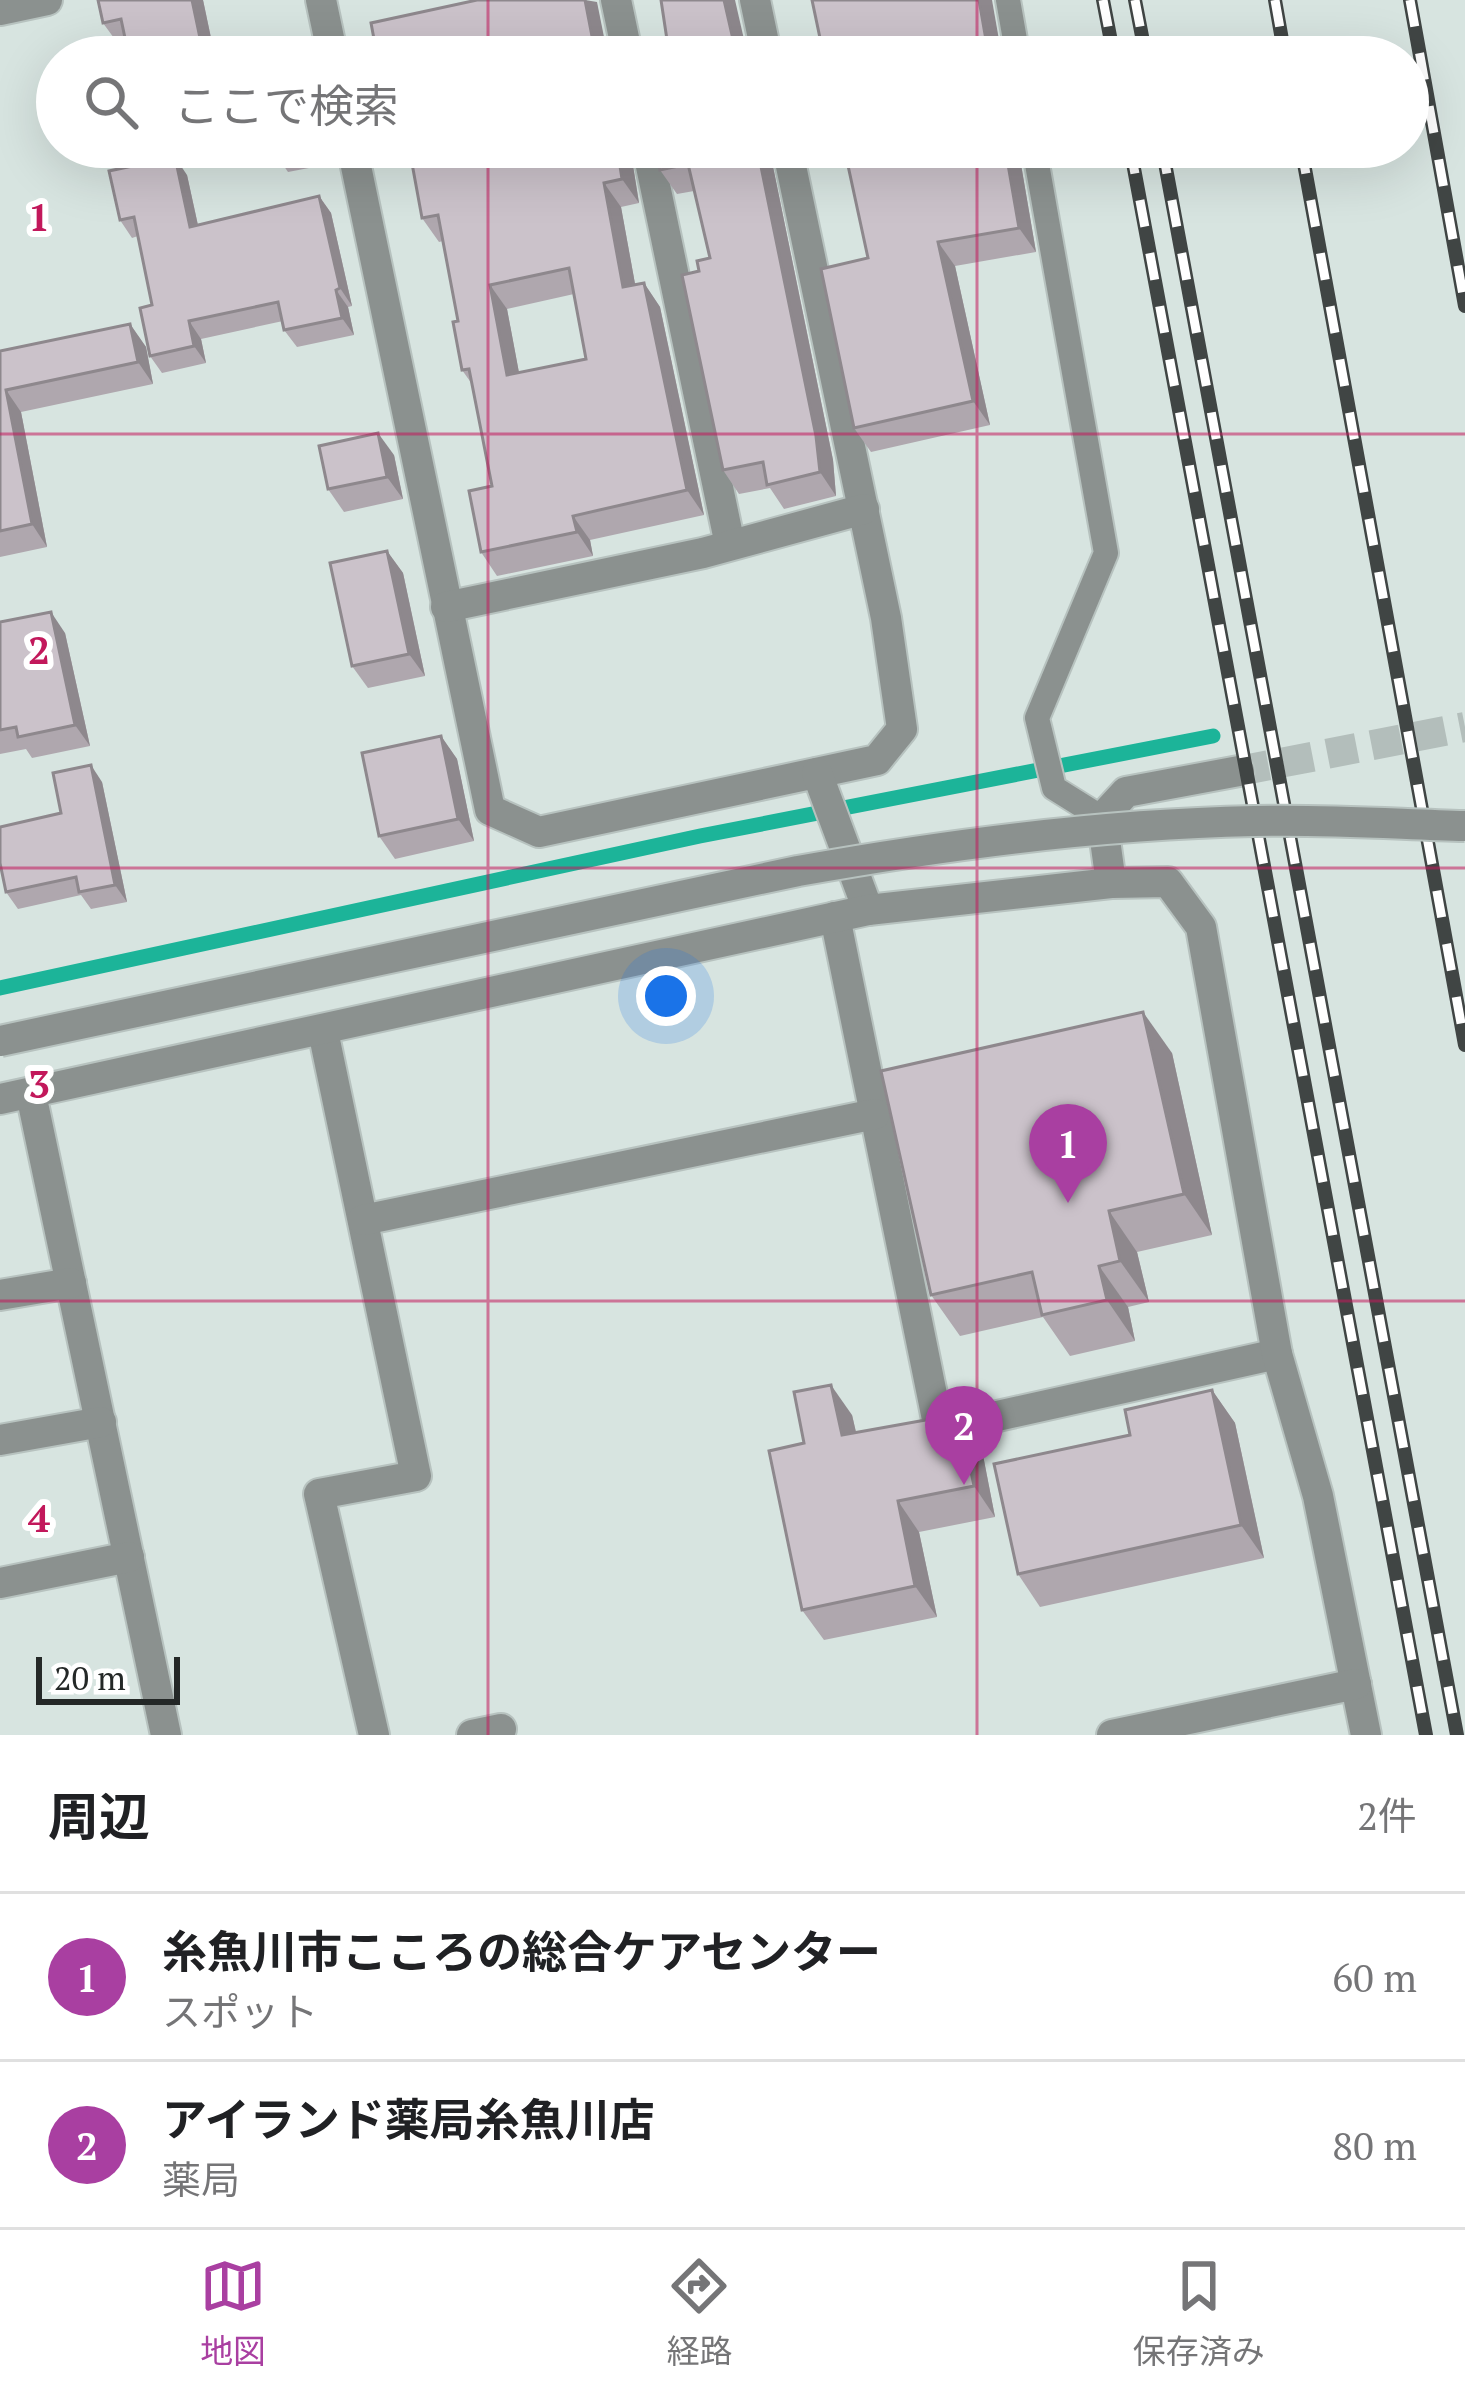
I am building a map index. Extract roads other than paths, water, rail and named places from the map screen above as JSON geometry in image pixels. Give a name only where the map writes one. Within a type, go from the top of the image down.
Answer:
[{"type":"street","points":[[0,10],[47,0]]},
{"type":"street","points":[[321,0],[329,36]]},
{"type":"street","points":[[616,0],[624,36]]},
{"type":"street","points":[[755,0],[763,36]]},
{"type":"street","points":[[356,168],[490,810],[539,832],[877,760],[902,729],[886,618],[791,168]]},
{"type":"street","points":[[651,168],[730,545]]},
{"type":"street","points":[[446,607],[730,545],[864,508]]},
{"type":"street","points":[[1111,883],[1102,818],[1126,792],[1238,770]]},
{"type":"street","points":[[817,773],[868,910]]},
{"type":"street","points":[[0,1041],[798,871],[928,848],[1051,833],[1255,821],[1465,826]]},
{"type":"street","points":[[0,1099],[868,910],[1111,883],[1168,882],[1201,927],[1277,1354],[1318,1496],[1366,1735]]},
{"type":"street","points":[[835,917],[939,1429],[1277,1354]]},
{"type":"street","points":[[323,1030],[416,1475],[319,1493],[374,1735]]},
{"type":"street","points":[[32,1094],[166,1735]]},
{"type":"street","points":[[363,1220],[875,1114]]},
{"type":"street","points":[[0,1295],[71,1283]]},
{"type":"street","points":[[0,1440],[100,1422]]},
{"type":"street","points":[[0,1583],[129,1557]]},
{"type":"street","points":[[1112,1735],[1356,1684]]},
{"type":"lane","points":[[1008,0],[1014,36]]},
{"type":"lane","points":[[1038,168],[1106,554],[1037,718],[1054,788],[1102,818]]},
{"type":"waterway","points":[[0,988],[700,836],[1213,736]]},
{"type":"tunnel","points":[[1239,771],[1465,727]]},
{"type":"railway","points":[[1103,0],[1110,36]]},
{"type":"railway","points":[[1135,0],[1142,36]]},
{"type":"railway","points":[[1275,0],[1281,36]]},
{"type":"railway","points":[[1410,0],[1416,36]]},
{"type":"railway","points":[[1429,106],[1465,306]]},
{"type":"railway","points":[[1134,168],[1426,1735]]},
{"type":"railway","points":[[1166,168],[1457,1735]]},
{"type":"railway","points":[[1305,168],[1465,1045]]},
{"type":"place","name":"糸魚川市こころの総合ケアセンター","points":[[1068,1203]]},
{"type":"place","name":"アイランド薬局糸魚川店","points":[[964,1485]]}]
